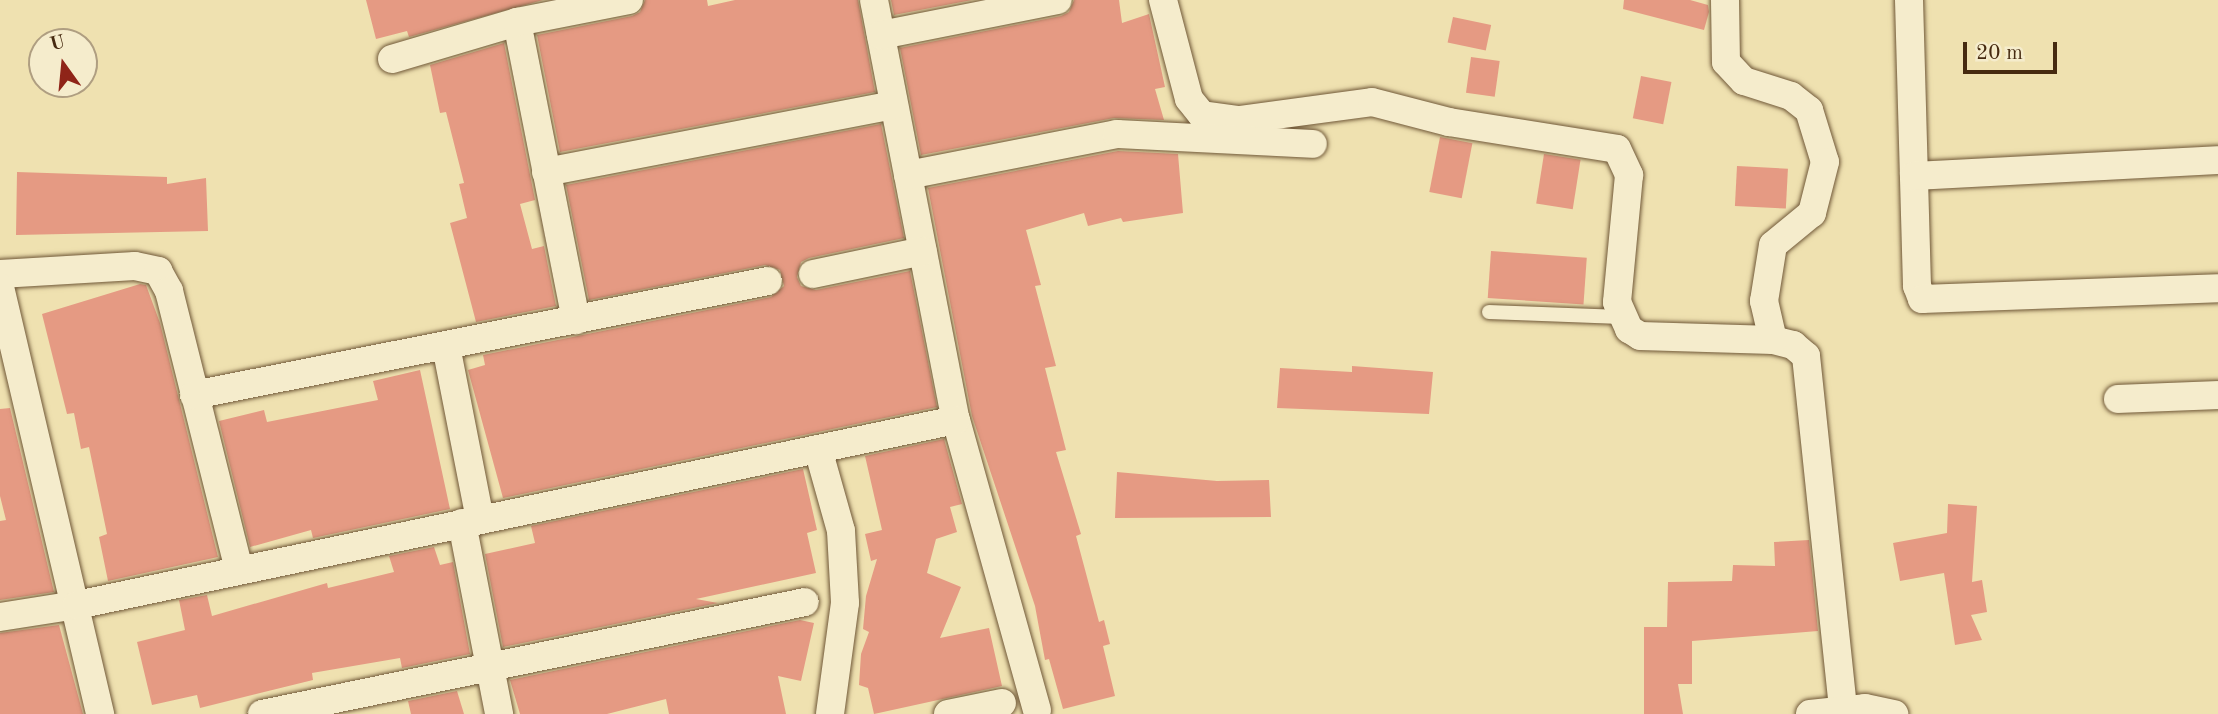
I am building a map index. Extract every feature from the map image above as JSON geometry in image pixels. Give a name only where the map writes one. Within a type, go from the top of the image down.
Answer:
[{"type":"street","points":[[392,58],[517,22],[629,0]]},
{"type":"street","points":[[874,0],[956,420],[1037,710]]},
{"type":"street","points":[[881,35],[1058,0]]},
{"type":"street","points":[[1163,0],[1186,92],[1202,115],[1239,120],[1372,102],[1448,122],[1617,149],[1626,162],[1629,184],[1618,280],[1621,317],[1640,336],[1773,340],[1802,350],[1807,363],[1843,709]]},
{"type":"street","points":[[1726,0],[1726,62],[1744,80],[1791,96],[1809,110],[1825,162],[1812,213],[1773,245],[1764,301],[1773,340]]},
{"type":"street","points":[[1909,0],[1917,286],[1927,301],[2218,288]]},
{"type":"street","points":[[517,22],[576,320]]},
{"type":"street","points":[[546,172],[894,105]]},
{"type":"street","points":[[908,175],[1117,134],[1313,144]]},
{"type":"street","points":[[1914,176],[2218,160]]},
{"type":"street","points":[[813,274],[923,251]]},
{"type":"street","points":[[0,274],[135,266],[159,271],[169,291],[239,570]]},
{"type":"street","points":[[194,395],[768,281]]},
{"type":"street","points":[[2,305],[77,605],[100,714]]},
{"type":"street","points":[[446,346],[490,669],[499,714]]},
{"type":"street","points":[[2118,399],[2218,395]]},
{"type":"street","points":[[0,617],[77,605],[956,420]]},
{"type":"street","points":[[818,449],[841,531],[845,603],[830,714]]},
{"type":"street","points":[[262,714],[805,602]]},
{"type":"street","points":[[948,714],[1002,703]]},
{"type":"street","points":[[1810,714],[1843,709],[1894,714]]},
{"type":"lane","points":[[1489,312],[1621,317]]},
{"type":"building","points":[[366,0],[543,0],[409,37],[407,31],[376,39]]},
{"type":"building","points":[[645,0],[707,0],[708,6],[735,0],[858,0],[875,92],[560,152],[537,35],[632,16],[640,12]]},
{"type":"building","points":[[891,0],[972,0],[894,15]]},
{"type":"building","points":[[1074,0],[1119,0],[1122,23],[1149,14],[1165,87],[1155,89],[1164,120],[1114,118],[921,155],[900,48],[1061,16],[1069,12]]},
{"type":"building","points":[[1624,0],[1690,0],[1708,5],[1709,12],[1704,30],[1623,9]]},
{"type":"building","points":[[1453,17],[1491,25],[1486,51],[1448,42]]},
{"type":"building","points":[[504,43],[535,200],[520,204],[532,249],[544,246],[556,306],[476,322],[450,223],[467,218],[459,184],[464,183],[446,112],[440,113],[430,65]]},
{"type":"building","points":[[1471,57],[1500,61],[1495,97],[1466,93]]},
{"type":"building","points":[[1641,76],[1671,82],[1663,124],[1633,118]]},
{"type":"building","points":[[881,124],[904,238],[809,258],[801,262],[797,277],[801,286],[816,290],[910,271],[937,407],[503,498],[468,370],[485,365],[483,355],[771,297],[784,286],[780,270],[765,265],[589,300],[566,185]]},
{"type":"building","points":[[1440,137],[1472,143],[1462,198],[1429,192]]},
{"type":"building","points":[[1118,151],[1178,154],[1183,213],[1123,222],[1121,218],[1088,226],[1084,213],[1026,230],[1041,285],[1035,286],[1056,366],[1045,368],[1066,450],[1056,452],[1081,534],[1076,536],[1099,622],[1104,620],[1110,644],[1103,646],[1115,696],[1063,709],[1049,659],[1045,660],[1035,606],[972,416],[928,188]]},
{"type":"building","points":[[1544,154],[1581,160],[1573,209],[1536,203]]},
{"type":"building","points":[[1737,166],[1788,169],[1786,209],[1735,206]]},
{"type":"building","points":[[17,172],[167,177],[167,184],[206,178],[208,231],[16,235]]},
{"type":"building","points":[[1491,251],[1587,258],[1583,305],[1488,298]]},
{"type":"building","points":[[140,284],[146,285],[160,323],[218,557],[108,581],[99,537],[107,534],[89,447],[81,449],[74,413],[67,414],[42,314]]},
{"type":"building","points":[[1352,366],[1433,372],[1429,414],[1277,408],[1280,368],[1352,372]]},
{"type":"building","points":[[420,370],[450,509],[313,538],[311,530],[250,547],[219,421],[264,410],[267,422],[378,400],[373,381]]},
{"type":"building","points":[[10,408],[54,592],[0,600],[0,521],[6,520],[0,496],[0,409]]},
{"type":"building","points":[[944,439],[962,504],[950,507],[957,532],[936,539],[927,573],[961,587],[940,638],[989,628],[1002,686],[874,714],[868,688],[859,685],[861,654],[869,632],[863,629],[866,596],[877,559],[871,561],[865,534],[882,530],[865,456]]},
{"type":"building","points":[[803,469],[817,530],[807,533],[816,573],[696,599],[718,603],[503,647],[485,554],[535,543],[531,526]]},
{"type":"building","points":[[1117,472],[1217,481],[1269,480],[1271,517],[1115,518]]},
{"type":"building","points":[[1948,504],[1977,506],[1972,582],[1982,580],[1987,612],[1971,615],[1982,640],[1955,645],[1944,573],[1900,581],[1893,543],[1947,533]]},
{"type":"building","points":[[1809,540],[1818,631],[1692,641],[1692,684],[1678,684],[1683,714],[1644,714],[1644,627],[1667,627],[1668,582],[1732,581],[1733,565],[1775,566],[1774,542]]},
{"type":"building","points":[[434,547],[440,565],[453,562],[470,654],[402,668],[400,658],[312,673],[313,680],[200,708],[197,695],[152,705],[137,642],[185,630],[179,600],[207,595],[212,616],[327,583],[328,588],[394,572],[389,556]]},
{"type":"building","points":[[800,620],[814,623],[801,681],[778,676],[786,714],[669,714],[666,699],[607,714],[520,714],[510,680]]},
{"type":"building","points":[[59,625],[83,714],[0,714],[0,633]]},
{"type":"building","points":[[457,691],[464,714],[411,714],[408,701]]}]
